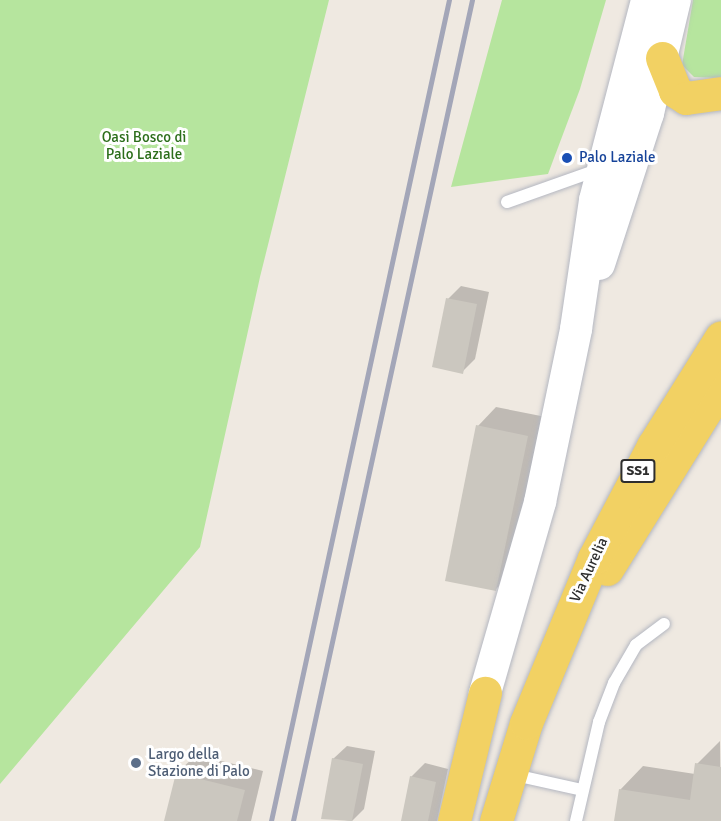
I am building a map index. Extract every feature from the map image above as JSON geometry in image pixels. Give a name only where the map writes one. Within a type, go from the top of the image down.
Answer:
[{"type":"main road","points":[[662,58],[675,91],[686,98],[721,93]]},
{"type":"main road","name":"Via Aurelia","points":[[496,821],[509,774],[569,613],[636,474],[721,337]]},
{"type":"main road","points":[[569,613],[635,529],[721,386]]},
{"type":"main road","points":[[454,821],[485,693]]},
{"type":"street","points":[[485,693],[540,502],[576,329],[603,168],[647,0]]},
{"type":"street","points":[[576,329],[633,162],[662,58],[675,0]]},
{"type":"lane","points":[[507,202],[603,168],[633,162]]},
{"type":"lane","points":[[576,821],[599,722],[623,663],[636,645],[664,624]]},
{"type":"lane","points":[[509,774],[582,790]]},
{"type":"green space","name":"Oasi Bosco di Palo Laziale","points":[[0,0],[329,0],[260,277],[200,547],[0,784]]},
{"type":"green space","points":[[502,0],[606,0],[580,89],[548,174],[451,187]]},
{"type":"green space","points":[[693,0],[721,0],[721,78],[694,77],[682,65]]},
{"type":"building","points":[[446,298],[477,304],[463,374],[432,367]]},
{"type":"building","points":[[476,425],[528,436],[496,591],[445,581]]},
{"type":"building","points":[[332,758],[363,764],[352,821],[321,819]]},
{"type":"building","points":[[695,763],[721,767],[721,821],[614,821],[619,789],[690,800]]},
{"type":"building","points":[[176,773],[245,790],[237,821],[164,821]]},
{"type":"building","points":[[410,776],[436,782],[428,821],[401,821]]},
{"type":"railway","points":[[271,821],[449,0]]},
{"type":"railway","points":[[293,821],[472,0]]},
{"type":"place","name":"Palo Laziale","points":[[567,158]]},
{"type":"place","name":"Largo della Stazione di Palo","points":[[136,763]]}]
